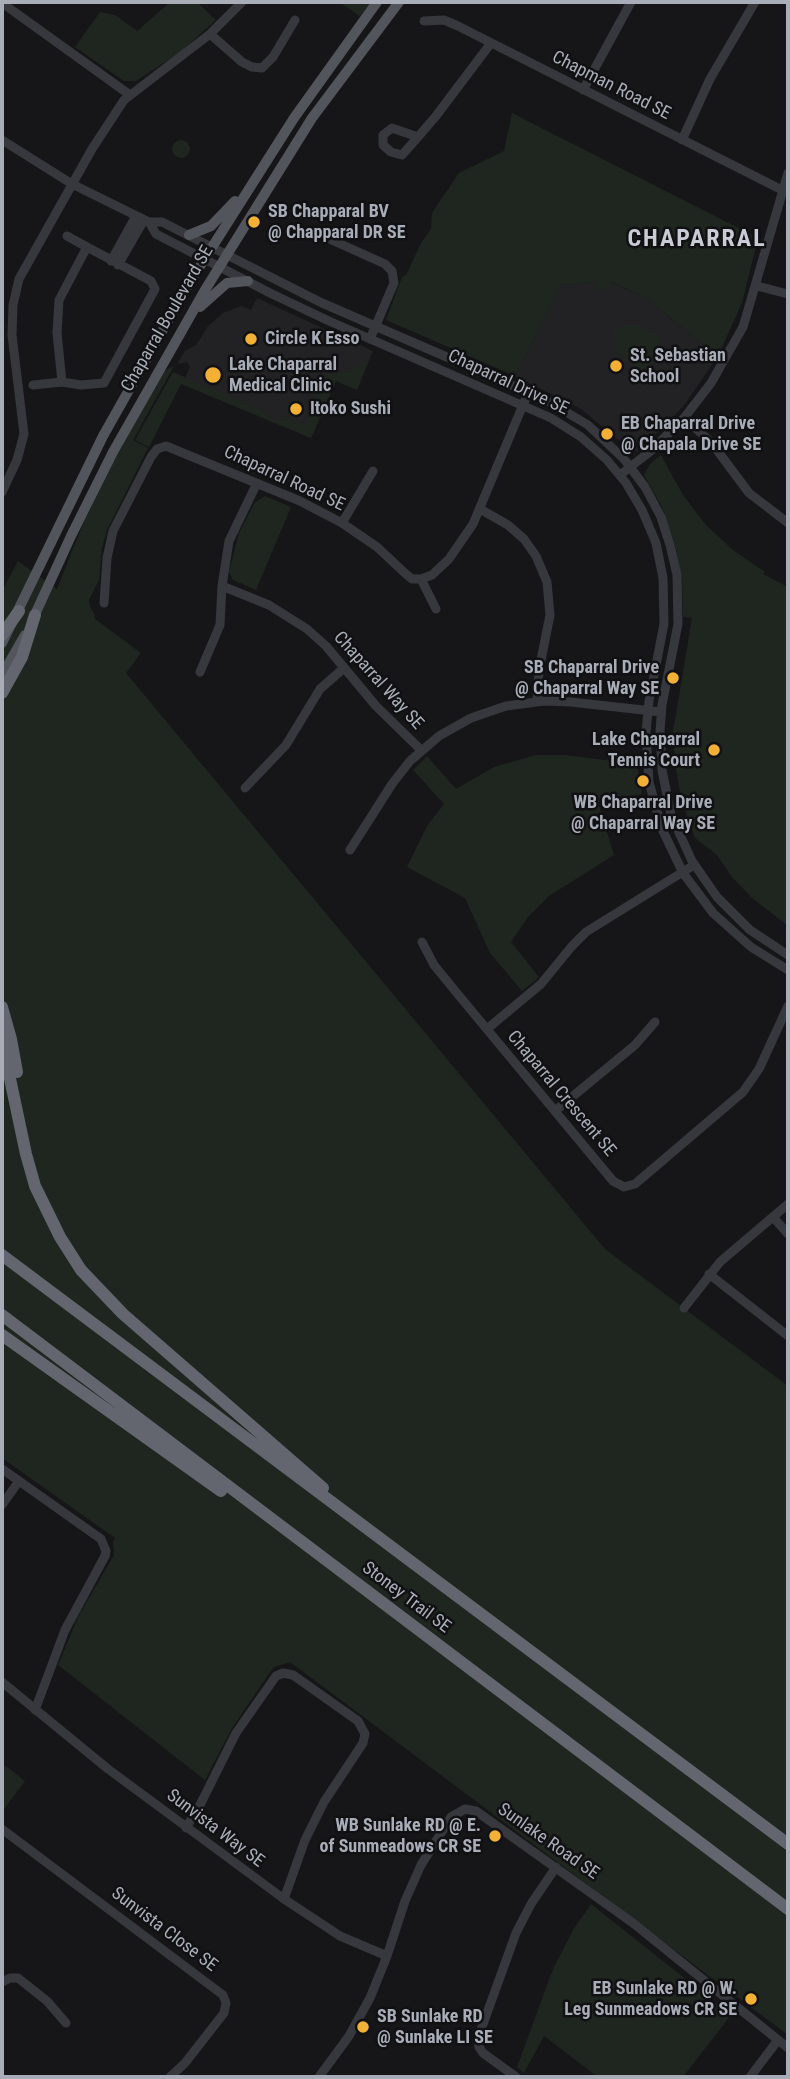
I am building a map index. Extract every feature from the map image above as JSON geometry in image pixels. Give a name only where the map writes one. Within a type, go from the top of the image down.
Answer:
[{"type":"highway","points":[[2,635],[19,611]]},
{"type":"highway","points":[[2,693],[23,657],[35,615]]},
{"type":"highway","points":[[2,1007],[14,1051],[32,1176]]},
{"type":"highway","points":[[2,1041],[32,1176],[60,1237],[81,1270],[102,1293],[404,1559]]},
{"type":"highway","name":"Stoney Trail SE","points":[[2,1255],[404,1559],[788,1844]]},
{"type":"highway","name":"Stoney Trail SE","points":[[2,1315],[788,1909]]},
{"type":"highway","points":[[2,1335],[425,1634]]},
{"type":"main road","name":"Chaparral Boulevard SE","points":[[2,643],[103,436],[205,258],[293,118],[377,2]]},
{"type":"main road","name":"Chaparral Boulevard SE","points":[[2,675],[35,615],[103,471],[188,318],[312,118],[399,2]]},
{"type":"main road","points":[[189,235],[211,226],[251,184]]},
{"type":"main road","points":[[188,318],[223,285],[231,281],[248,281]]},
{"type":"street","points":[[2,492],[17,460],[24,434],[12,335],[13,305],[19,279],[117,110],[130,94],[169,68],[210,34],[242,2]]},
{"type":"street","points":[[583,90],[631,2]]},
{"type":"street","points":[[682,140],[710,79],[755,2]]},
{"type":"street","points":[[2,3],[130,94]]},
{"type":"street","points":[[210,34],[242,62],[262,68],[273,57],[295,20]]},
{"type":"street","name":"Chapman Road SE","points":[[424,21],[444,20],[782,190]]},
{"type":"street","points":[[418,137],[491,43]]},
{"type":"street","points":[[2,139],[72,184],[143,220],[114,263]]},
{"type":"street","points":[[620,475],[684,418],[712,383],[743,327],[788,173]]},
{"type":"street","name":"Chaparral Drive SE","points":[[143,220],[162,222],[299,292],[569,412],[611,444],[631,467],[661,517],[677,576],[678,624],[661,712],[660,750],[664,787],[679,834],[694,865],[717,897],[762,939],[788,955]]},
{"type":"street","name":"Chaparral Drive SE","points":[[143,220],[156,234],[301,309],[551,418],[581,437],[620,475],[648,521],[663,578],[664,624],[648,711],[646,748],[651,791],[662,829],[683,873],[702,900],[725,925],[751,947],[788,970]]},
{"type":"street","points":[[33,385],[62,382],[81,385],[104,383],[155,289],[151,281],[67,236]]},
{"type":"street","points":[[325,236],[385,264],[392,271],[394,283],[370,339]]},
{"type":"street","points":[[62,382],[57,333],[59,300],[87,247]]},
{"type":"street","points":[[757,286],[788,294]]},
{"type":"street","points":[[436,609],[421,579],[432,575],[458,548],[480,509],[528,393]]},
{"type":"street","points":[[684,418],[711,442],[748,493],[788,523]]},
{"type":"street","name":"Chaparral Road SE","points":[[104,603],[111,537],[151,457],[159,447],[174,448],[342,523],[377,547],[412,579],[421,579]]},
{"type":"street","points":[[342,523],[373,471]]},
{"type":"street","points":[[200,672],[220,625],[222,586],[229,541],[257,483]]},
{"type":"street","points":[[480,509],[508,525],[524,539],[536,556],[547,582],[550,624],[539,670],[537,701]]},
{"type":"street","name":"Chaparral Way SE","points":[[222,586],[270,605],[296,621],[326,646],[386,716],[421,750],[448,730],[471,718],[506,706],[537,701],[661,712]]},
{"type":"street","points":[[245,788],[286,745],[320,689],[344,668]]},
{"type":"street","points":[[350,850],[392,784],[421,750]]},
{"type":"street","name":"Chaparral Crescent SE","points":[[694,865],[586,932],[545,980],[487,1029],[613,1181],[624,1187],[631,1186],[743,1092],[760,1069],[788,1006]]},
{"type":"street","points":[[422,942],[434,965],[487,1029]]},
{"type":"street","points":[[555,1111],[635,1045],[655,1022]]},
{"type":"street","points":[[684,1308],[709,1274],[788,1204]]},
{"type":"street","points":[[773,1217],[788,1234]]},
{"type":"street","points":[[709,1274],[788,1336]]},
{"type":"street","points":[[2,1469],[98,1537],[106,1551],[65,1630],[35,1710]]},
{"type":"street","points":[[2,1505],[19,1481]]},
{"type":"street","points":[[186,1828],[236,1733],[276,1676],[283,1673],[293,1675],[358,1721],[365,1734],[363,1743],[315,1821],[294,1868],[284,1899]]},
{"type":"street","name":"Sunvista Way SE","points":[[2,1682],[186,1828],[284,1899],[341,1936],[387,1956]]},
{"type":"street","name":"Sunlake Road SE","points":[[325,2075],[361,2015],[387,1956],[405,1901],[421,1865],[451,1817],[459,1811],[476,1811],[556,1867],[633,1923],[788,2048]]},
{"type":"street","name":"Sunvista Close SE","points":[[2,1829],[223,1995],[226,2003],[224,2013],[185,2063],[170,2077]]},
{"type":"street","points":[[516,2077],[483,2053],[478,2038],[516,1933],[531,1903],[556,1867]]},
{"type":"street","points":[[2,1982],[13,1977],[21,1981],[47,2001],[66,2023]]},
{"type":"street","points":[[750,2077],[778,2040]]},
{"type":"shaded area","points":[[170,2],[197,2],[216,20],[179,53],[136,81],[124,81],[75,47],[100,12],[115,15],[137,31]]},
{"type":"shaded area","points":[[339,2],[371,2],[360,16]]},
{"type":"shaded area","points":[[512,113],[758,238],[742,303],[718,356],[646,298],[611,282],[609,290],[596,289],[595,282],[561,286],[515,376],[386,320],[402,277],[406,275],[421,243],[431,229],[432,213],[459,173],[504,151]]},
{"type":"shaded area","points":[[181,140],[187,143],[190,149],[187,155],[181,158],[175,155],[172,149],[175,143]]},
{"type":"shaded area","name":"St. Sebastian School","points":[[608,281],[646,298],[718,356],[685,404],[637,451],[632,451],[581,409],[515,376],[561,285]]},
{"type":"shaded area","points":[[257,298],[373,351],[357,390],[336,381],[311,438],[182,384],[190,367],[187,362],[177,364],[185,351],[196,345],[208,326],[223,313],[241,306],[251,310]]},
{"type":"shaded area","points":[[625,325],[640,326],[660,338],[655,356],[657,358],[644,374],[615,350],[613,329]]},
{"type":"shaded area","points":[[372,351],[357,390],[336,381],[311,438],[181,384],[149,447],[135,440],[173,372],[266,412],[265,416],[277,421],[284,417],[304,425],[328,370],[334,375],[357,368],[367,360]]},
{"type":"shaded area","points":[[174,366],[133,440],[148,448],[107,530],[99,580],[89,600],[94,618],[141,653],[126,673],[605,1249],[788,1386],[788,2035],[290,1662],[274,1667],[232,1728],[205,1780],[58,1665],[78,1617],[114,1555],[115,1538],[2,1458],[2,591],[18,561],[57,589],[83,524],[113,463],[164,371]]},
{"type":"shaded area","points":[[661,455],[683,495],[706,525],[733,550],[765,572],[763,574],[788,587],[788,926],[752,898],[732,877],[717,855],[695,838],[682,802],[675,765],[673,732],[692,618],[683,617],[682,579],[675,545],[662,507],[644,475],[650,464]]},
{"type":"shaded area","points":[[265,496],[291,507],[256,590],[233,580],[229,572],[239,533],[255,502]]},
{"type":"shaded area","points":[[536,755],[565,755],[637,764],[642,794],[598,803],[614,855],[549,896],[528,917],[511,942],[539,977],[522,991],[490,953],[465,898],[407,867],[427,826],[444,804],[413,770],[427,756],[456,789],[494,767]]},
{"type":"shaded area","points":[[2,1763],[25,1781],[2,1812]]},
{"type":"shaded area","points":[[591,1904],[731,2015],[683,2077],[598,2077],[544,2036],[524,2073],[517,2067],[553,1969],[573,1930]]},
{"type":"place","name":"SB Chapparal BV @ Chapparal DR SE","points":[[254,222]]},
{"type":"place","name":"Circle K Esso","points":[[251,339]]},
{"type":"place","name":"St. Sebastian School","points":[[616,366]]},
{"type":"place","name":"Lake Chaparral Medical Clinic","points":[[213,375]]},
{"type":"place","name":"Itoko Sushi","points":[[296,409]]},
{"type":"place","name":"EB Chaparral Drive @ Chapala Drive SE","points":[[607,434]]},
{"type":"place","name":"SB Chaparral Drive @ Chaparral Way SE","points":[[673,678]]},
{"type":"place","name":"Lake Chaparral Tennis Court","points":[[714,750]]},
{"type":"place","name":"WB Chaparral Drive @ Chaparral Way SE","points":[[643,781]]},
{"type":"place","name":"WB Sunlake RD @ E. of Sunmeadows CR SE","points":[[495,1836]]},
{"type":"place","name":"EB Sunlake RD @ W. Leg Sunmeadows CR SE","points":[[751,1999]]},
{"type":"place","name":"SB Sunlake RD @ Sunlake LI SE","points":[[363,2027]]},
{"type":"district","name":"CHAPARRAL","points":[[697,240]]}]
